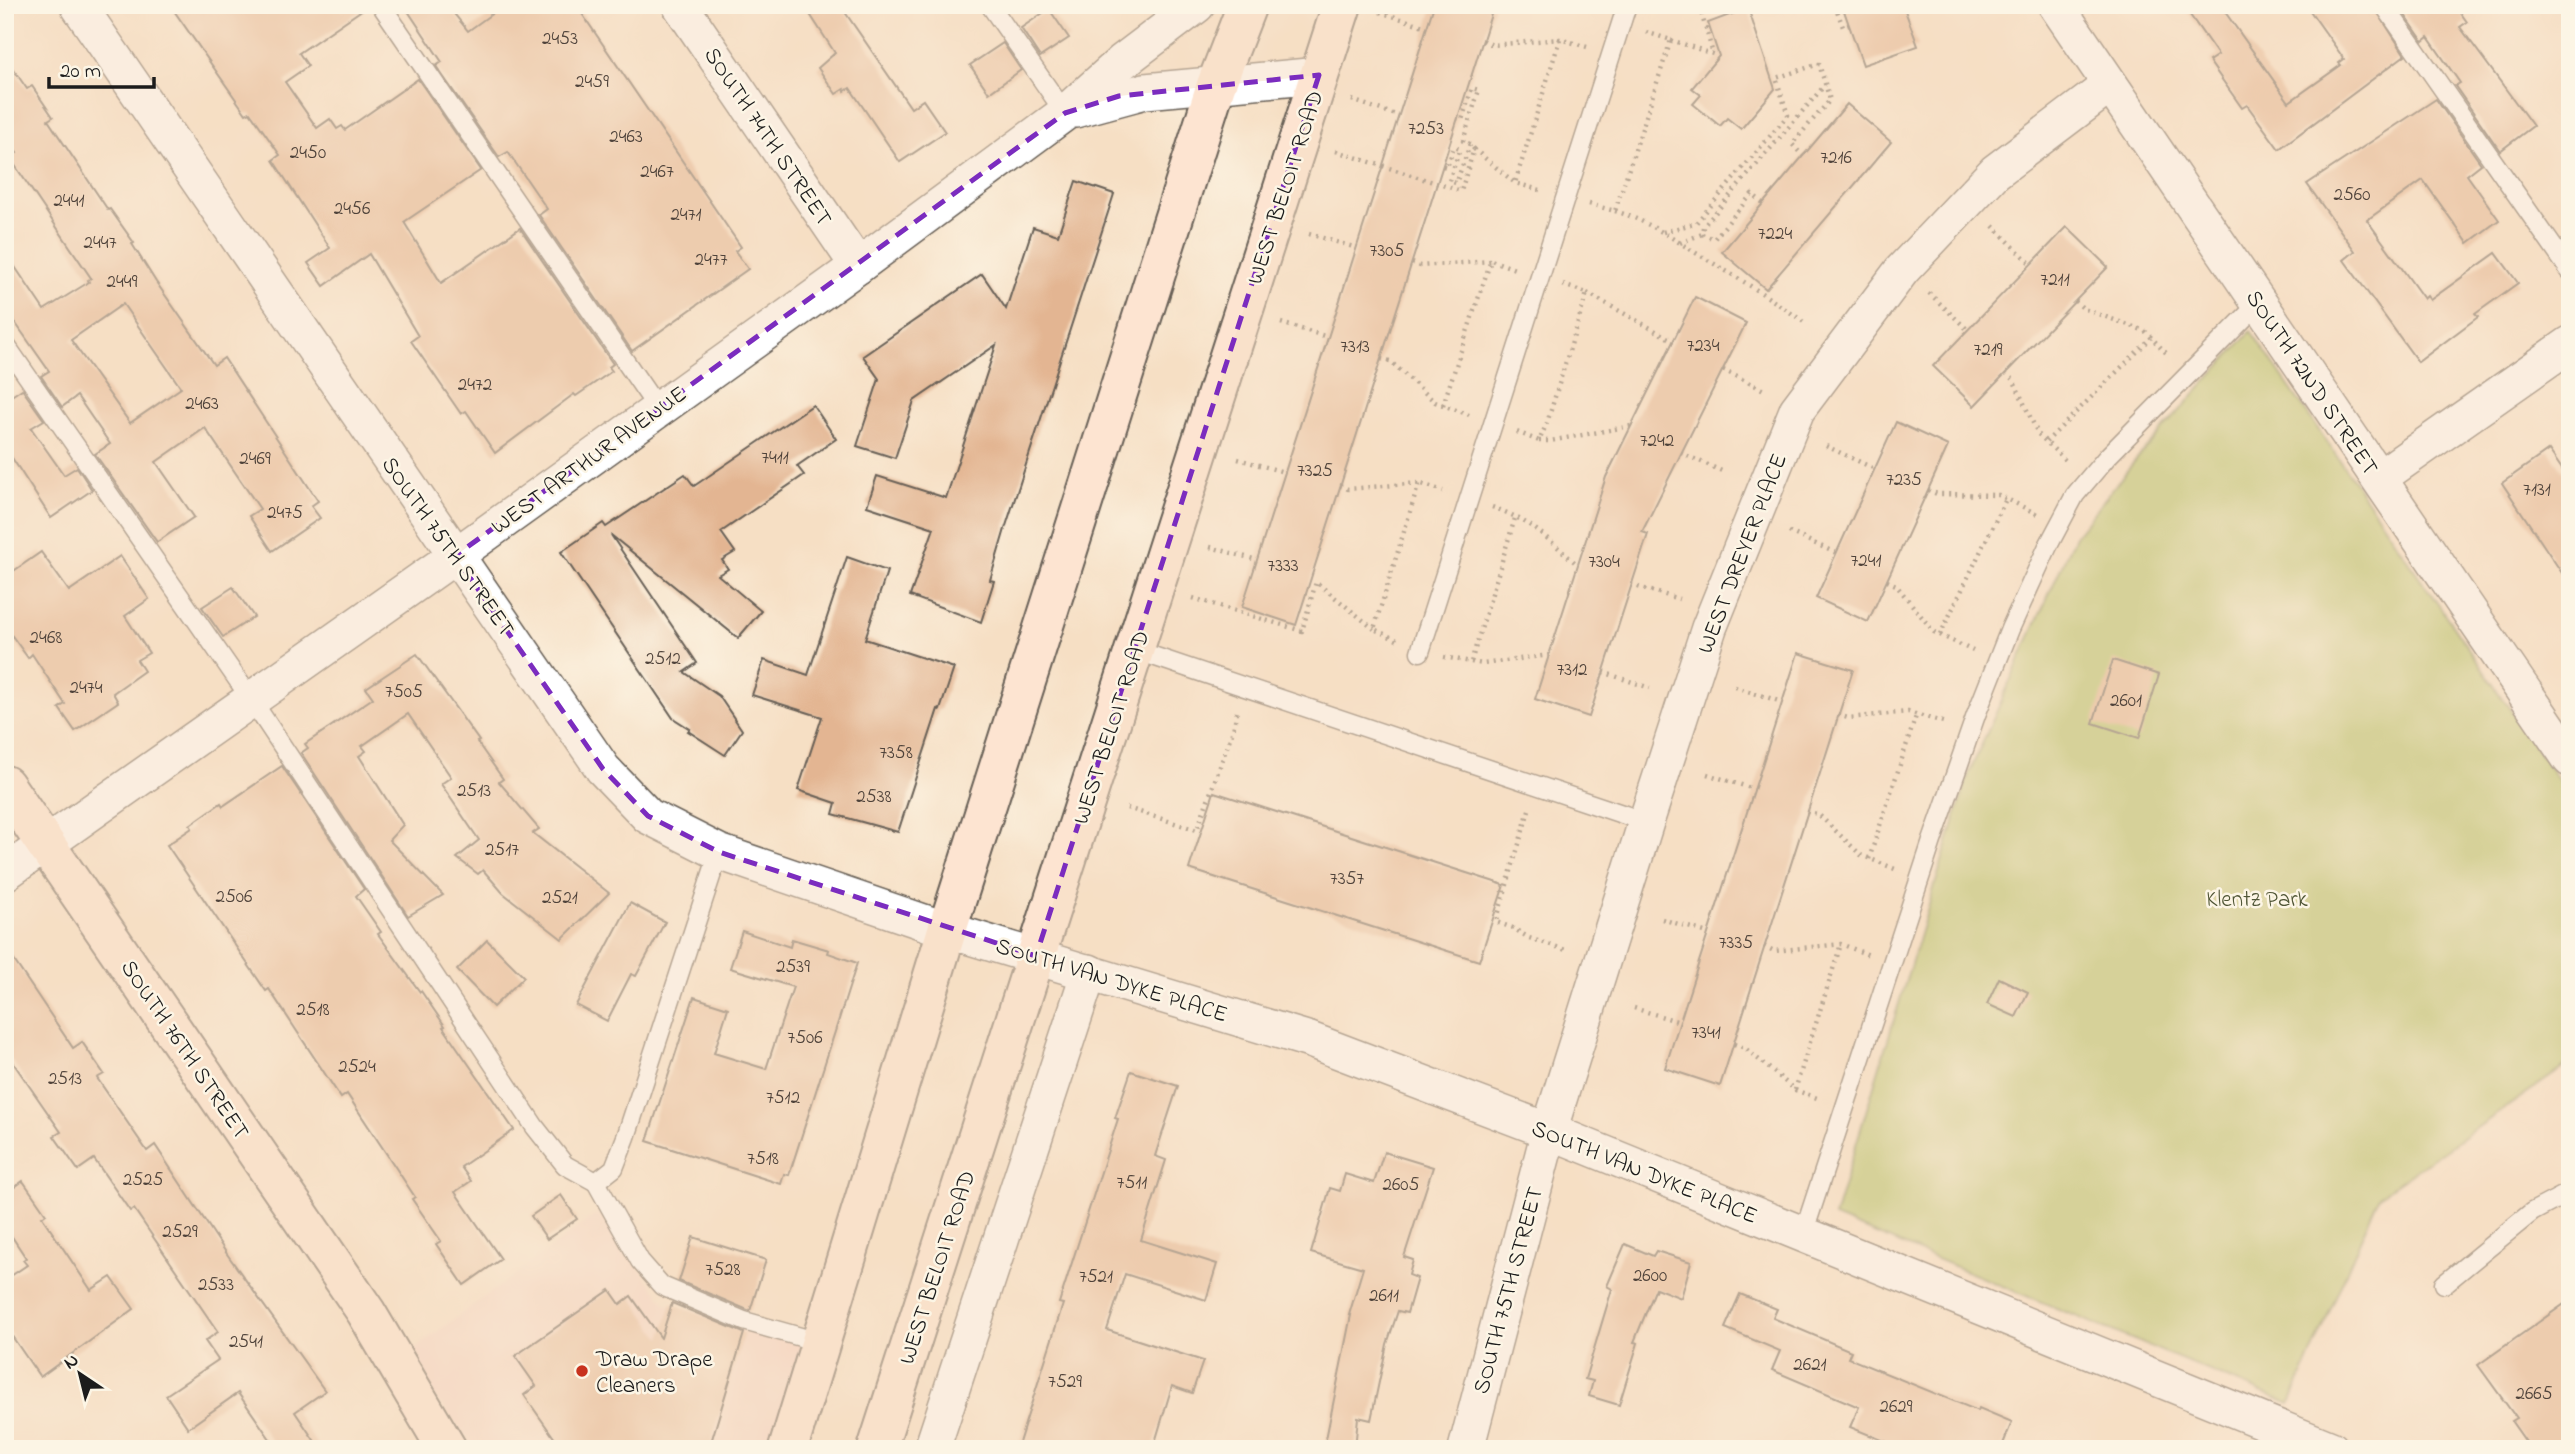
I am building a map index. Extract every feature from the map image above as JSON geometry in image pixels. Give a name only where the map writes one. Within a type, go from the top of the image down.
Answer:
[{"type":"main road","points":[[788,1449],[947,930],[1216,85],[1247,5]]},
{"type":"main road","name":"WEST BELOIT ROAD","points":[[877,1449],[1342,5]]},
{"type":"main road","name":"SOUTH 76TH STREET","points":[[5,785],[366,1312],[447,1449]]},
{"type":"main road","name":"SOUTH 76TH STREET","points":[[366,1312],[476,1449]]},
{"type":"street","name":"SOUTH 75TH STREET","points":[[78,5],[603,769],[649,816],[719,852],[947,930]]},
{"type":"street","name":"SOUTH 74TH STREET","points":[[680,5],[858,266]]},
{"type":"street","name":"WEST ARTHUR AVENUE","points":[[5,873],[455,556],[858,266],[1065,113],[1122,62],[1197,5]]},
{"type":"street","name":"SOUTH 72ND STREET","points":[[2056,5],[2570,759]]},
{"type":"street","name":"WEST ARTHUR AVENUE","points":[[1065,113],[1145,91],[1319,75]]},
{"type":"street","name":"WEST DREYER PLACE","points":[[1549,1131],[1709,628],[1797,410],[1902,270],[1995,172],[2110,85]]},
{"type":"street","points":[[2379,478],[2570,344]]},
{"type":"street","name":"SOUTH VAN DYKE PLACE","points":[[947,930],[1310,1040],[1549,1131],[2330,1449]]},
{"type":"street","points":[[932,1449],[1089,972]]},
{"type":"street","name":"SOUTH 75TH STREET","points":[[1466,1449],[1549,1131]]},
{"type":"lane","points":[[381,5],[658,409]]},
{"type":"lane","points":[[990,5],[1065,113]]},
{"type":"lane","points":[[1420,652],[1627,5]]},
{"type":"lane","points":[[2385,5],[2570,271]]},
{"type":"lane","points":[[1802,1235],[1971,731],[2021,605],[2060,524],[2075,495],[2107,457],[2259,303]]},
{"type":"lane","points":[[5,344],[251,699],[535,1127],[565,1165],[596,1182],[640,1261],[662,1286],[744,1321],[822,1343]]},
{"type":"lane","points":[[1135,650],[1646,822]]},
{"type":"lane","points":[[596,1182],[614,1168],[626,1138],[719,852]]},
{"type":"lane","points":[[2444,1284],[2532,1212],[2570,1192]]},
{"type":"path","points":[[1671,40],[1713,54],[1699,5]]},
{"type":"path","points":[[1735,5],[1738,12]]},
{"type":"path","points":[[1835,5],[1843,27],[1849,25]]},
{"type":"path","points":[[1380,12],[1427,27]]},
{"type":"path","points":[[1483,40],[1492,45],[1560,39]]},
{"type":"path","points":[[1663,232],[1696,223],[1788,115],[1776,78],[1819,64],[1830,100],[1792,144],[1804,156]]},
{"type":"path","points":[[1702,234],[1703,227],[1825,85]]},
{"type":"path","points":[[1458,119],[1462,121],[1472,88],[1479,90],[1462,141],[1516,183]]},
{"type":"path","points":[[1352,100],[1399,116]]},
{"type":"path","points":[[1443,166],[1447,167],[1454,147],[1460,149],[1448,181],[1456,183],[1472,147]]},
{"type":"path","points":[[1336,151],[1461,191],[1472,147]]},
{"type":"path","points":[[1753,156],[1759,162]]},
{"type":"path","points":[[1680,243],[1702,234],[1714,239],[1752,194],[1763,203]]},
{"type":"path","points":[[1615,211],[1640,219],[1663,232],[1765,294],[1805,323]]},
{"type":"path","points":[[1993,226],[2031,264]]},
{"type":"path","points":[[1309,234],[1356,248]]},
{"type":"path","points":[[1412,263],[1420,267],[1491,261]]},
{"type":"path","points":[[1587,293],[1674,341]]},
{"type":"path","points":[[1929,293],[1968,330]]},
{"type":"path","points":[[2075,301],[2084,309],[2145,331],[2188,376]]},
{"type":"path","points":[[1281,323],[1328,337]]},
{"type":"path","points":[[2046,442],[2151,338]]},
{"type":"path","points":[[1381,359],[1390,361],[1435,402],[1443,405]]},
{"type":"path","points":[[1723,370],[1764,390]]},
{"type":"path","points":[[2006,373],[2014,381],[2038,434],[2087,482]]},
{"type":"path","points":[[1539,441],[1631,426]]},
{"type":"path","points":[[1826,446],[1875,468]]},
{"type":"path","points":[[1681,453],[1724,472]]},
{"type":"path","points":[[1238,459],[1284,472]]},
{"type":"path","points":[[1340,486],[1348,489],[1419,483]]},
{"type":"path","points":[[1928,489],[1937,494],[1999,495],[2060,524]]},
{"type":"path","points":[[1940,635],[2006,499]]},
{"type":"path","points":[[1516,515],[1578,565]]},
{"type":"path","points":[[1788,532],[1836,553]]},
{"type":"path","points":[[1210,547],[1257,560]]},
{"type":"path","points":[[1886,580],[1896,585],[1934,632],[1997,663]]},
{"type":"path","points":[[1193,598],[1302,631],[1316,582],[1374,629]]},
{"type":"path","points":[[1631,585],[1679,599]]},
{"type":"path","points":[[1471,662],[1483,664],[1549,655]]},
{"type":"path","points":[[1603,672],[1650,688]]},
{"type":"path","points":[[1127,808],[1197,830],[1233,730],[1243,687]]},
{"type":"path","points":[[1735,687],[1782,702]]},
{"type":"path","points":[[1869,859],[1917,713]]},
{"type":"path","points":[[1838,715],[1848,718],[1917,713],[1971,731]]},
{"type":"path","points":[[1707,774],[1754,789]]},
{"type":"path","points":[[1536,785],[1496,922],[1529,938],[1566,950]]},
{"type":"path","points":[[1807,812],[1818,814],[1861,855],[1920,879]]},
{"type":"path","points":[[1662,919],[1708,933]]},
{"type":"path","points":[[1795,1090],[1841,944]]},
{"type":"path","points":[[1764,946],[1774,950],[1841,944],[1892,964]]},
{"type":"path","points":[[1634,1008],[1680,1022]]},
{"type":"path","points":[[1734,1044],[1745,1048],[1795,1090],[1844,1108]]},
{"type":"highlighted area","points":[[1319,75],[1036,956],[719,852],[648,816],[603,769],[455,556],[1065,113],[1119,96]]},
{"type":"shaded area","points":[[598,1213],[666,1304],[821,1344],[788,1449],[476,1449],[403,1357]]},
{"type":"green space","name":"Klentz Park","points":[[2251,331],[2570,797],[2570,1063],[2379,1196],[2290,1404],[1834,1217],[1969,773],[2075,536],[2134,462]]},
{"type":"building","points":[[170,5],[369,5],[299,53],[308,66],[285,82],[317,128],[330,119],[337,129],[342,126],[345,130],[418,79],[481,170],[404,222],[441,283],[520,228],[613,364],[609,367],[612,371],[576,396],[574,394],[495,453],[466,411],[461,414],[411,341],[418,336],[369,254],[324,286],[308,263],[330,248],[273,160],[280,155],[250,112],[246,114]]},
{"type":"building","points":[[404,5],[447,5],[468,31],[504,5],[576,5],[741,247],[735,251],[748,269],[632,351],[539,215],[547,209],[508,152],[499,157],[436,66],[442,62]]},
{"type":"building","points":[[804,5],[840,5],[911,108],[923,100],[945,132],[900,162],[850,88],[836,94],[818,68],[835,53]]},
{"type":"building","points":[[1434,5],[1494,5],[1296,625],[1242,607]]},
{"type":"building","points":[[1842,5],[1903,5],[1918,46],[1863,65]]},
{"type":"building","points":[[2183,5],[2220,5],[2289,102],[2341,65],[2339,63],[2344,59],[2306,5],[2373,5],[2405,55],[2279,149],[2247,105],[2242,108],[2209,61],[2218,55]]},
{"type":"building","points":[[2398,5],[2455,5],[2467,22],[2460,27],[2533,126],[2500,151],[2455,86],[2460,83],[2428,37],[2423,41]]},
{"type":"building","points":[[1748,8],[1775,89],[1741,129],[1727,118],[1720,126],[1693,104],[1701,95],[1692,88],[1719,56],[1708,23]]},
{"type":"building","points":[[1049,9],[1069,38],[1040,57],[1021,28]]},
{"type":"building","points":[[1003,43],[1021,70],[989,93],[970,65]]},
{"type":"building","points":[[5,57],[27,89],[32,86],[53,117],[48,120],[108,210],[110,209],[134,243],[132,244],[156,282],[214,365],[224,358],[318,501],[311,506],[320,518],[272,551],[249,516],[260,509],[205,428],[156,462],[194,517],[157,542],[95,454],[110,444],[77,396],[62,407],[41,376],[49,371],[5,308],[5,252],[44,310],[89,282],[91,278],[10,158],[17,153],[5,136]],"holes":[[[123,304],[181,388],[130,423],[71,340]]]},
{"type":"building","points":[[2436,99],[2481,164],[2467,175],[2499,220],[2468,243],[2423,180],[2367,220],[2424,299],[2427,296],[2430,300],[2496,253],[2518,283],[2475,314],[2478,317],[2418,362],[2344,260],[2355,251],[2307,184]]},
{"type":"building","points":[[1847,104],[1891,142],[1766,289],[1722,252]]},
{"type":"building","points":[[1076,181],[1114,194],[1005,529],[990,580],[994,581],[981,622],[910,596],[934,528],[867,506],[877,476],[946,498],[996,345],[914,401],[895,458],[857,446],[879,379],[863,356],[982,274],[1006,309],[1033,227],[1058,235]]},
{"type":"building","points":[[2067,227],[2108,267],[1974,406],[1933,366]]},
{"type":"building","points":[[1695,297],[1746,323],[1642,532],[1648,534],[1589,717],[1535,699],[1606,477]]},
{"type":"building","points":[[22,389],[44,420],[31,428],[64,475],[77,467],[92,490],[51,518],[5,447],[5,391],[10,397]]},
{"type":"building","points":[[813,405],[836,439],[797,466],[804,475],[721,532],[735,552],[722,560],[728,569],[718,575],[761,611],[738,638],[611,535],[697,663],[684,672],[719,696],[742,730],[725,755],[673,718],[561,552],[603,523],[606,527],[685,474],[694,486]]},
{"type":"building","points":[[1896,422],[1948,446],[1868,622],[1816,598]]},
{"type":"building","points":[[2549,450],[2570,481],[2570,585],[2502,483]]},
{"type":"building","points":[[41,552],[69,591],[120,556],[149,599],[125,616],[149,653],[137,660],[144,671],[113,693],[118,702],[75,731],[59,708],[65,704],[32,654],[28,658],[5,626],[5,577]]},
{"type":"building","points":[[847,557],[887,571],[865,639],[954,668],[898,832],[833,814],[836,803],[798,790],[822,717],[752,695],[764,660],[808,675]]},
{"type":"building","points":[[233,587],[254,617],[223,637],[202,607]]},
{"type":"building","points":[[1798,653],[1853,670],[1720,1086],[1665,1068]]},
{"type":"building","points":[[417,654],[479,741],[477,742],[503,779],[499,782],[539,829],[533,833],[609,893],[562,939],[503,893],[483,870],[478,874],[457,858],[479,840],[441,784],[451,777],[408,714],[362,746],[366,751],[359,756],[403,825],[389,840],[443,895],[408,916],[301,753],[308,748],[305,744],[373,698],[366,688]]},
{"type":"building","points":[[2113,660],[2159,675],[2139,738],[2093,723]]},
{"type":"building","points":[[282,766],[364,889],[356,896],[381,932],[378,934],[421,991],[514,1130],[461,1167],[471,1181],[455,1192],[501,1259],[464,1285],[436,1244],[441,1241],[412,1199],[415,1197],[347,1094],[341,1098],[269,989],[266,991],[167,845],[221,803],[223,806]]},
{"type":"building","points":[[1214,792],[1504,885],[1479,961],[1189,869]]},
{"type":"building","points":[[630,903],[665,922],[636,976],[631,974],[607,1021],[576,1005]]},
{"type":"building","points":[[742,931],[790,947],[792,939],[829,950],[828,953],[857,963],[789,1175],[784,1174],[781,1184],[647,1141],[694,997],[728,1008],[714,1053],[766,1069],[793,987],[730,968]]},
{"type":"building","points":[[487,940],[524,977],[493,1007],[457,970]]},
{"type":"building","points":[[5,947],[73,1048],[82,1042],[104,1074],[97,1078],[147,1151],[155,1145],[227,1254],[325,1391],[295,1412],[320,1449],[277,1449],[238,1393],[188,1428],[166,1395],[218,1360],[205,1341],[218,1332],[134,1209],[130,1211],[94,1159],[78,1170],[54,1136],[61,1132],[5,1051]]},
{"type":"building","points":[[1999,978],[2028,992],[2016,1017],[1987,1004]]},
{"type":"building","points":[[1131,1071],[1178,1086],[1155,1156],[1166,1160],[1141,1240],[1217,1264],[1206,1300],[1125,1274],[1107,1330],[1203,1361],[1192,1393],[1172,1386],[1153,1449],[1017,1449],[1063,1304],[1059,1303]]},
{"type":"building","points":[[1384,1152],[1433,1167],[1404,1257],[1413,1260],[1409,1275],[1417,1278],[1407,1313],[1398,1311],[1387,1344],[1371,1420],[1358,1417],[1355,1449],[1324,1449],[1349,1315],[1363,1268],[1311,1253],[1330,1188],[1340,1191],[1345,1174],[1374,1183]]},
{"type":"building","points":[[23,1181],[46,1214],[42,1217],[91,1290],[111,1277],[134,1309],[40,1377],[5,1326],[5,1280],[27,1265],[23,1260],[26,1258],[5,1226],[5,1194]]},
{"type":"building","points":[[561,1195],[577,1219],[547,1239],[531,1216]]},
{"type":"building","points":[[693,1237],[766,1260],[750,1311],[679,1281]]},
{"type":"building","points":[[1625,1244],[1653,1256],[1656,1251],[1691,1262],[1681,1298],[1656,1288],[1634,1342],[1638,1343],[1619,1405],[1589,1396],[1593,1381],[1585,1379],[1612,1289],[1607,1286]]},
{"type":"building","points":[[610,1290],[620,1304],[631,1296],[661,1338],[672,1303],[744,1333],[709,1449],[562,1449],[524,1395],[536,1386],[515,1356]]},
{"type":"building","points":[[1740,1294],[1777,1309],[1773,1318],[1851,1351],[1848,1358],[1978,1411],[1979,1408],[2012,1422],[2001,1449],[1884,1449],[1887,1442],[1850,1427],[1859,1407],[1772,1370],[1780,1351],[1725,1328]]},
{"type":"building","points":[[2570,1300],[2570,1449],[2531,1449],[2512,1422],[2517,1419],[2478,1365]]},
{"type":"place","name":"Draw Drape Cleaners","points":[[582,1371]]}]
